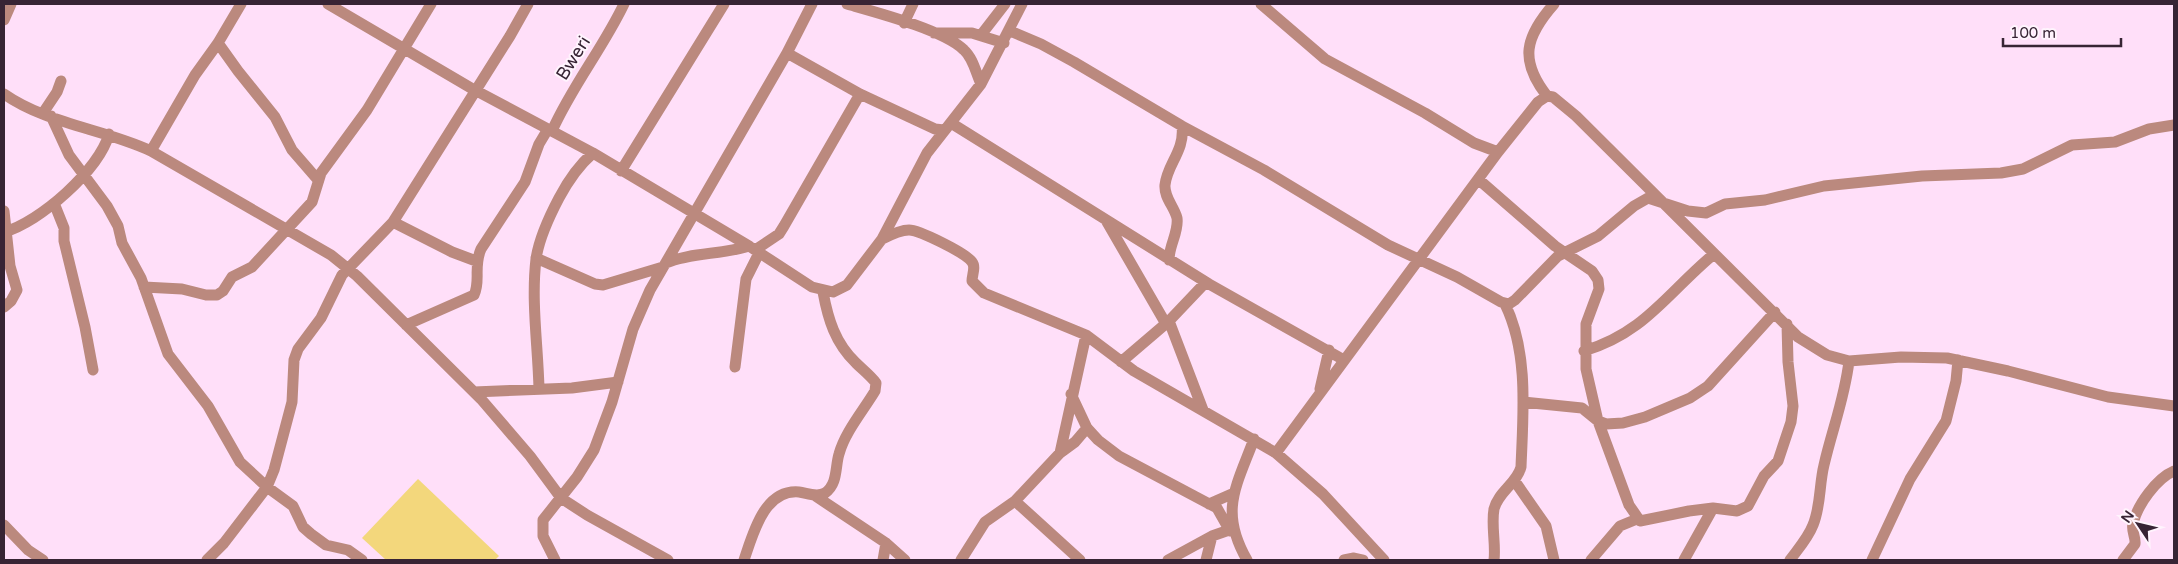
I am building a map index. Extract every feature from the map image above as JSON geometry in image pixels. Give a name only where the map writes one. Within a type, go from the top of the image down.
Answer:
[{"type":"street","points":[[4,20],[11,4]]},
{"type":"street","points":[[152,151],[195,75],[218,44],[241,4]]},
{"type":"street","points":[[144,287],[182,288],[206,295],[220,294],[232,277],[252,267],[312,202],[318,180],[325,167],[368,110],[406,50],[431,4]]},
{"type":"street","points":[[207,560],[224,543],[267,487],[274,470],[292,402],[297,352],[321,318],[339,280],[348,268],[393,222],[474,90],[510,36],[528,4]]},
{"type":"street","name":"Bweri","points":[[476,261],[480,250],[525,182],[539,144],[550,130],[564,105],[602,48],[624,4]]},
{"type":"street","points":[[621,171],[724,4]]},
{"type":"street","points":[[555,560],[543,536],[543,520],[561,498],[594,450],[618,382],[633,329],[664,265],[787,53],[812,4]]},
{"type":"street","points":[[847,4],[934,33],[963,49],[969,55],[981,84]]},
{"type":"street","points":[[904,23],[913,4]]},
{"type":"street","points":[[982,35],[1005,4]]},
{"type":"street","points":[[332,5],[474,90],[593,153],[694,213],[812,287],[823,292],[833,292],[847,285],[882,239],[899,210],[920,165],[981,84],[1004,43],[1022,4]]},
{"type":"street","points":[[1261,4],[1325,59],[1425,113],[1474,143],[1498,152]]},
{"type":"street","points":[[1547,96],[1533,77],[1529,59],[1534,34],[1554,4]]},
{"type":"street","points":[[934,33],[961,31],[982,35],[1004,43]]},
{"type":"street","points":[[1010,31],[1041,44],[1074,62],[1182,126],[1264,170],[1349,223],[1417,260],[1457,277],[1505,304],[1516,338],[1524,402],[1521,467],[1494,509],[1494,560]]},
{"type":"street","points":[[218,44],[276,117],[292,150],[318,180]]},
{"type":"street","points":[[787,53],[860,94],[935,129],[948,126],[1261,315],[1329,350],[1344,360]]},
{"type":"street","points":[[47,114],[62,81]]},
{"type":"street","points":[[4,94],[47,114],[109,134],[152,151],[287,229],[348,268],[502,421],[561,498],[587,515],[668,560]]},
{"type":"street","points":[[536,258],[589,281],[603,285],[685,257],[754,250],[778,234],[784,226],[860,94]]},
{"type":"street","points":[[1276,452],[1318,398],[1417,260],[1498,152],[1538,102],[1547,96],[1553,97],[1576,116],[1798,337],[1827,355],[1849,361],[1901,357],[1958,360],[2108,397],[2174,406]]},
{"type":"street","points":[[4,104],[20,103]]},
{"type":"street","points":[[47,114],[66,150],[114,219],[122,243],[144,287],[168,354],[208,406],[240,462],[267,487],[293,506],[303,527],[311,534],[326,545],[348,550],[362,560]]},
{"type":"street","points":[[1505,304],[1515,300],[1548,265],[1564,252],[1598,236],[1642,200],[1648,198],[1688,211],[1706,213],[1725,204],[1765,200],[1824,186],[1922,176],[2001,173],[2023,169],[2072,145],[2115,142],[2149,129],[2174,125]]},
{"type":"street","points":[[1169,260],[1170,245],[1177,226],[1176,214],[1166,196],[1165,183],[1179,151],[1182,126]]},
{"type":"street","points":[[5,232],[54,203],[84,175],[103,150],[109,134]]},
{"type":"street","points":[[539,389],[535,301],[536,258],[541,238],[562,193],[575,171],[593,153]]},
{"type":"street","points":[[1478,179],[1564,252],[1592,271],[1600,284],[1586,324],[1584,351],[1598,421],[1628,505],[1637,519],[1645,522],[1689,511],[1713,508],[1737,511],[1744,509],[1780,454],[1789,431],[1793,406],[1788,362],[1787,324]]},
{"type":"street","points":[[54,203],[64,230],[64,241],[78,307],[85,327],[93,370]]},
{"type":"street","points":[[4,211],[5,232],[12,275],[17,290],[11,301],[4,307]]},
{"type":"street","points":[[1106,220],[1167,323],[1203,410]]},
{"type":"street","points":[[393,222],[452,252],[476,261],[477,284],[474,295],[406,325]]},
{"type":"street","points":[[882,239],[908,230],[922,234],[972,262],[974,266],[972,281],[978,289],[1029,313],[1086,335],[1121,362],[1276,452],[1323,494],[1376,556],[1384,560]]},
{"type":"street","points":[[735,367],[746,280],[754,250]]},
{"type":"street","points":[[1584,351],[1616,339],[1636,328],[1714,254]]},
{"type":"street","points":[[1121,362],[1167,323],[1206,282]]},
{"type":"street","points":[[744,560],[754,530],[776,497],[782,494],[797,492],[814,495],[824,494],[831,485],[842,444],[875,392],[876,383],[842,348],[830,322],[823,292]]},
{"type":"street","points":[[1524,402],[1582,408],[1598,421],[1606,424],[1623,423],[1690,398],[1720,374],[1775,312]]},
{"type":"street","points":[[1060,453],[1086,335]]},
{"type":"street","points":[[1318,398],[1329,350]]},
{"type":"street","points":[[1872,560],[1910,479],[1946,421],[1954,390],[1958,360]]},
{"type":"street","points":[[1790,560],[1814,521],[1822,493],[1824,464],[1837,411],[1844,392],[1849,361]]},
{"type":"street","points":[[474,392],[572,388],[618,382]]},
{"type":"street","points":[[1072,394],[1087,428],[1098,440],[1119,456],[1221,512],[1247,560]]},
{"type":"street","points":[[961,560],[985,522],[1015,501],[1060,453],[1076,442],[1087,428]]},
{"type":"street","points":[[1231,530],[1231,510],[1234,493],[1254,439]]},
{"type":"street","points":[[2123,560],[2135,544],[2133,523],[2142,504],[2162,478],[2174,471]]},
{"type":"street","points":[[1514,480],[1546,526],[1554,560]]},
{"type":"street","points":[[1209,504],[1234,493]]},
{"type":"street","points":[[814,495],[886,543],[905,560]]},
{"type":"street","points":[[1015,501],[1080,560]]},
{"type":"street","points":[[1684,560],[1713,508]]},
{"type":"street","points":[[1591,560],[1620,526],[1637,519]]},
{"type":"street","points":[[4,525],[28,550],[43,560]]},
{"type":"street","points":[[1168,560],[1212,536],[1231,530]]},
{"type":"street","points":[[1206,560],[1212,536]]},
{"type":"street","points":[[883,560],[886,543]]},
{"type":"street","points":[[1344,560],[1354,558],[1363,560]]},
{"type":"shaded area","points":[[418,479],[499,556],[495,560],[386,560],[362,538]]}]
